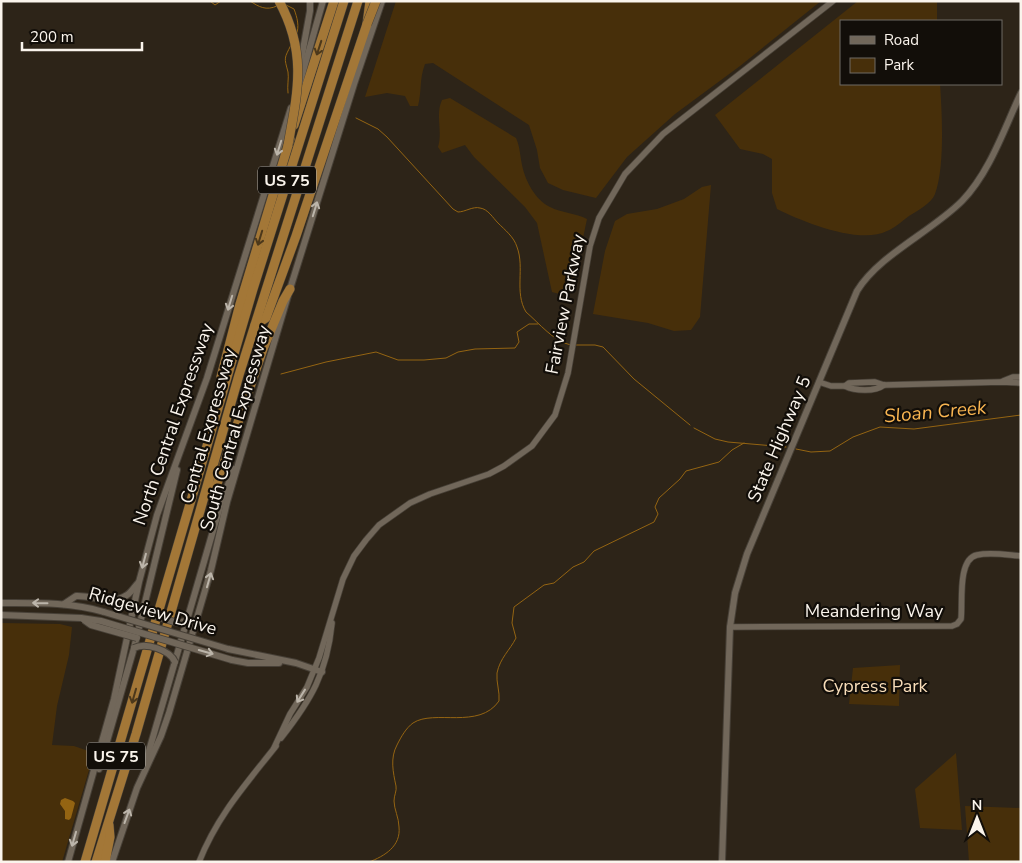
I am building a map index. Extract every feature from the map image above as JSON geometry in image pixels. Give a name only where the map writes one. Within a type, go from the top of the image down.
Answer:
[{"type":"highway","points":[[279,1],[291,30],[298,59],[296,98],[288,144]]},
{"type":"highway","points":[[194,486],[240,304],[288,144],[334,1]]},
{"type":"highway","name":"Central Expressway","points":[[85,862],[253,289],[344,1]]},
{"type":"highway","name":"Central Expressway","points":[[96,862],[136,734],[230,404],[358,1]]},
{"type":"highway","points":[[370,1],[371,25]]},
{"type":"highway","points":[[255,325],[266,318],[371,25],[376,1]]},
{"type":"highway","points":[[204,496],[217,484],[263,349],[290,289]]},
{"type":"highway","points":[[105,862],[110,837],[108,822]]},
{"type":"main road","points":[[293,101],[310,11],[310,1]]},
{"type":"main road","name":"North Central Expressway","points":[[68,862],[114,699],[138,582],[157,515],[207,378],[323,1]]},
{"type":"main road","name":"South Central Expressway","points":[[112,862],[137,788],[161,736],[169,713],[211,570],[221,524],[290,289],[371,25],[382,1]]},
{"type":"main road","name":"State Highway 5","points":[[722,862],[730,627],[733,601],[744,561],[852,300],[860,286],[875,269],[948,213],[968,194],[984,171],[1021,93]]},
{"type":"main road","points":[[81,817],[89,800],[134,648],[182,449]]},
{"type":"main road","points":[[137,788],[230,477],[241,456]]},
{"type":"main road","points":[[64,604],[76,596],[121,599],[127,596],[138,582]]},
{"type":"main road","name":"Ridgeview Drive","points":[[1,603],[78,605],[183,636],[245,653],[296,663],[322,672]]},
{"type":"main road","points":[[145,605],[151,615],[178,623],[188,620]]},
{"type":"main road","name":"Ridgeview Drive","points":[[1,615],[81,618],[101,621],[137,635],[181,645],[232,660],[248,663],[296,663]]},
{"type":"main road","points":[[134,648],[141,645],[168,652],[176,662]]},
{"type":"street","name":"Fairview Parkway","points":[[274,748],[290,714],[307,687],[314,670],[343,579],[354,556],[372,532],[410,503],[430,494],[481,477],[517,458],[532,446],[554,415],[568,373],[583,276],[594,232],[607,203],[625,174],[663,134],[833,1]]},
{"type":"street","points":[[1001,382],[1013,377],[1021,377]]},
{"type":"street","points":[[819,382],[831,386],[875,382],[884,385],[1021,383]]},
{"type":"street","name":"Meandering Way","points":[[730,627],[952,626],[961,620],[964,571],[968,561],[976,555],[984,554],[1021,556]]},
{"type":"street","name":"Fairview Parkway","points":[[199,862],[210,834],[222,815],[306,706],[322,672],[329,647],[336,602]]},
{"type":"green space","points":[[396,1],[821,1],[740,66],[675,114],[627,157],[596,198],[563,190],[548,183],[540,168],[537,150],[529,125],[433,63],[425,64],[418,106],[410,106],[405,96],[387,93],[365,97]]},
{"type":"green space","points":[[858,1],[937,1],[937,20],[840,20],[840,85],[940,85],[942,155],[935,194],[924,207],[890,230],[876,235],[847,234],[801,220],[777,209],[772,193],[772,159],[763,154],[740,149],[715,115]]},
{"type":"green space","points":[[450,98],[516,138],[526,177],[535,195],[540,200],[554,209],[587,219],[575,276],[569,293],[563,295],[552,292],[537,223],[525,207],[474,157],[465,145],[442,153],[438,147],[440,106],[442,100]]},
{"type":"green space","points":[[711,185],[700,317],[691,330],[674,331],[648,323],[593,314],[605,251],[615,221],[627,214],[657,209],[684,199],[702,187]]},
{"type":"green space","points":[[1,623],[60,624],[72,627],[69,655],[57,706],[52,745],[74,746],[94,753],[62,862],[1,862]]},
{"type":"green space","name":"Cypress Park","points":[[900,665],[899,706],[849,704],[853,668]]},
{"type":"green space","points":[[956,753],[962,830],[920,828],[915,789]]},
{"type":"green space","points":[[965,806],[1021,808],[1021,862],[969,862]]},
{"type":"shaded area","points":[[65,798],[75,803],[69,820],[65,819],[65,811],[60,804],[61,800]]},
{"type":"waterway","name":"Sloan Creek","points":[[210,1],[215,5],[221,1]]},
{"type":"waterway","name":"Sloan Creek","points":[[250,1],[263,8],[277,6]]},
{"type":"waterway","name":"Sloan Creek","points":[[286,5],[294,9],[298,25],[296,35]]},
{"type":"waterway","name":"Sloan Creek","points":[[288,93],[288,74],[285,58],[291,45]]},
{"type":"waterway","name":"Sloan Creek","points":[[356,118],[378,129],[387,137],[453,209],[458,212],[475,208],[483,209],[509,234],[516,243],[519,255],[520,288],[522,304],[526,312],[547,332],[571,345]]},
{"type":"waterway","points":[[281,374],[326,362],[376,352],[398,360],[424,360],[446,358],[458,352],[475,349],[515,348],[519,342],[517,332],[529,324],[538,324]]},
{"type":"waterway","name":"Sloan Creek","points":[[575,345],[603,347],[634,379],[690,425]]},
{"type":"waterway","name":"Sloan Creek","points":[[796,449],[811,452],[830,451],[853,437],[880,427],[914,429],[1021,415]]},
{"type":"waterway","name":"Sloan Creek","points":[[694,428],[715,439],[728,442],[786,447]]},
{"type":"waterway","points":[[369,862],[381,857],[391,849],[395,845],[399,834],[399,824],[394,804],[396,788],[393,760],[400,739],[410,725],[422,719],[480,715],[490,710],[499,701],[498,668],[516,638],[512,623],[514,607],[544,585],[554,583],[573,567],[584,562],[594,551],[654,522],[658,514],[655,507],[659,498],[686,471],[719,462],[732,450],[744,443]]}]
